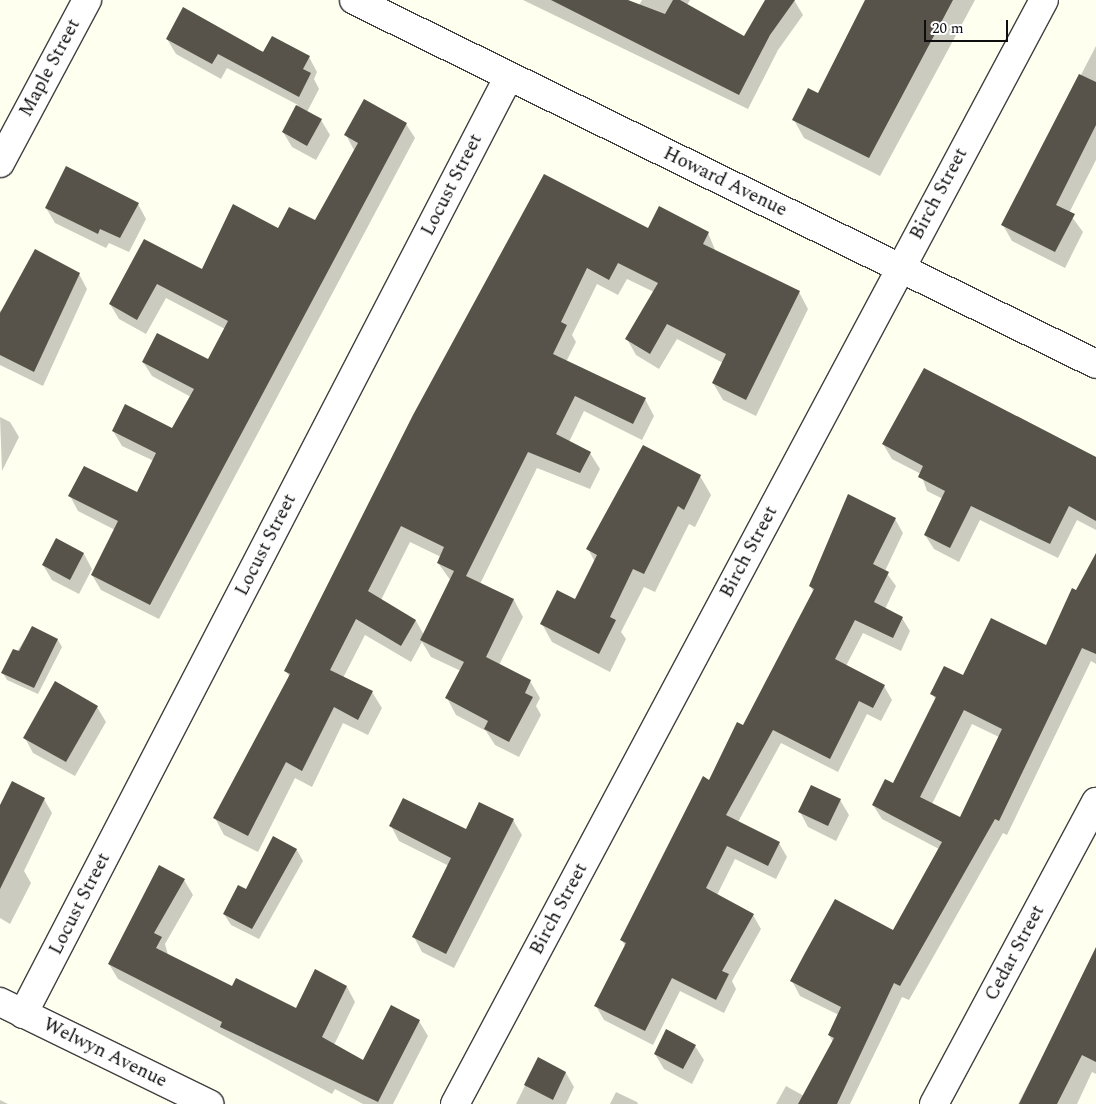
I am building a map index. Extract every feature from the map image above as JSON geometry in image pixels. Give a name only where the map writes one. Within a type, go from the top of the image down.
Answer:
[{"type":"street","name":"Maple Street","points":[[0,163],[86,0]]},
{"type":"street","name":"Howard Avenue","points":[[354,0],[1096,364]]},
{"type":"street","name":"Birch Street","points":[[455,1104],[1044,0]]},
{"type":"street","name":"Locust Street","points":[[12,1008],[509,76]]},
{"type":"street","name":"Cedar Street","points":[[934,1104],[1096,802]]},
{"type":"street","name":"Welwyn Avenue","points":[[12,1008],[209,1104]]},
{"type":"building","points":[[551,0],[628,0],[665,14],[673,0],[680,0],[744,36],[765,0],[795,0],[770,35],[739,95]]},
{"type":"building","points":[[865,0],[953,0],[869,158],[792,120],[808,88],[818,93]]},
{"type":"building","points":[[183,7],[263,52],[272,36],[310,56],[303,69],[311,73],[299,97],[218,54],[212,64],[166,39]]},
{"type":"building","points":[[1079,74],[1096,82],[1096,125],[1056,205],[1075,214],[1055,252],[1001,225]]},
{"type":"building","points":[[364,99],[407,123],[150,605],[91,575],[118,521],[68,496],[84,466],[137,492],[156,453],[112,431],[125,404],[172,428],[194,389],[142,362],[157,333],[208,359],[228,321],[157,284],[137,320],[109,304],[144,239],[202,269],[233,204],[278,228],[289,207],[315,220],[358,143],[344,135]]},
{"type":"building","points":[[296,105],[322,119],[307,146],[282,132]]},
{"type":"building","points":[[66,166],[139,203],[120,238],[100,229],[98,234],[45,208]]},
{"type":"building","points":[[544,174],[648,228],[659,206],[709,232],[703,244],[800,291],[746,400],[712,383],[726,354],[667,324],[650,354],[625,339],[658,283],[618,263],[609,280],[587,268],[561,322],[567,325],[553,354],[646,398],[633,424],[575,396],[556,434],[591,452],[580,473],[528,452],[466,576],[514,599],[486,657],[531,680],[525,693],[533,697],[509,742],[484,729],[488,721],[445,698],[464,662],[420,640],[454,571],[437,563],[444,547],[401,526],[368,591],[416,620],[401,646],[356,619],[330,670],[373,691],[358,720],[334,707],[302,771],[286,762],[248,836],[213,818],[290,674],[284,671],[413,415]]},
{"type":"building","points":[[35,249],[80,273],[34,372],[0,355],[0,313]]},
{"type":"building","points":[[924,368],[1096,457],[1096,521],[1069,506],[1050,544],[971,506],[950,548],[924,535],[945,491],[918,477],[923,466],[882,444]]},
{"type":"building","points":[[643,445],[701,475],[684,510],[678,506],[644,574],[633,569],[610,617],[616,620],[599,654],[540,624],[557,590],[575,599],[597,555],[586,549]]},
{"type":"building","points":[[848,494],[896,518],[873,564],[889,572],[874,602],[903,617],[893,638],[855,620],[835,659],[885,685],[873,708],[859,701],[830,759],[773,730],[726,815],[780,842],[768,866],[727,846],[706,888],[754,914],[722,971],[729,974],[716,1000],[672,978],[645,1031],[594,1006],[626,943],[620,940],[703,776],[709,780],[737,722],[743,725],[814,589],[809,586]]},
{"type":"building","points":[[56,538],[84,553],[70,580],[42,565]]},
{"type":"building","points":[[1096,553],[1096,654],[1082,648],[999,821],[995,819],[900,986],[894,983],[837,1104],[798,1104],[834,1038],[828,1035],[841,1007],[790,981],[805,953],[835,899],[893,930],[942,842],[872,805],[885,779],[893,783],[936,697],[930,694],[944,666],[963,675],[991,618],[1046,645],[1072,588],[1076,590]],"holes":[[[964,710],[1002,729],[960,817],[920,797]]]},
{"type":"building","points":[[32,626],[58,639],[34,688],[1,673],[13,649],[19,651]]},
{"type":"building","points":[[55,681],[98,706],[66,762],[23,738]]},
{"type":"building","points":[[12,781],[45,798],[0,889],[0,805]]},
{"type":"building","points":[[811,785],[841,799],[828,826],[798,812]]},
{"type":"building","points":[[403,798],[466,829],[479,802],[514,819],[446,954],[412,937],[451,858],[389,826]]},
{"type":"building","points":[[273,836],[297,849],[252,929],[223,914],[238,885],[246,889]]},
{"type":"building","points":[[159,865],[185,879],[154,933],[162,937],[156,948],[232,986],[236,978],[296,1008],[315,969],[347,986],[322,1037],[363,1060],[391,1005],[420,1020],[378,1102],[220,1027],[222,1022],[108,964]]},
{"type":"building","points":[[1096,947],[1096,1062],[1082,1055],[1057,1104],[1019,1104]]},
{"type":"building","points":[[666,1029],[696,1045],[683,1069],[654,1054]]},
{"type":"building","points":[[538,1057],[566,1072],[553,1100],[524,1085]]}]
